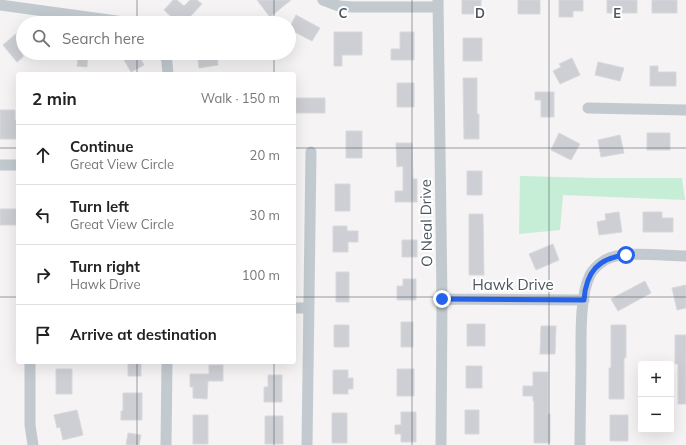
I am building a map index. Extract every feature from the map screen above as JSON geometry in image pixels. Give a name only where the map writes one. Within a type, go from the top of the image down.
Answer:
[{"type":"street","points":[[323,0],[339,6],[353,7],[438,4]]},
{"type":"street","name":"O Neal Drive","points":[[438,4],[442,299],[441,445]]},
{"type":"street","points":[[0,5],[81,16]]},
{"type":"street","points":[[167,60],[168,72]]},
{"type":"street","points":[[588,108],[686,110]]},
{"type":"street","points":[[307,445],[310,152]]},
{"type":"street","points":[[0,165],[16,165]]},
{"type":"street","points":[[580,445],[581,318],[585,289],[590,275],[596,267],[605,260],[614,256],[686,256]]},
{"type":"street","name":"Hawk Drive","points":[[442,299],[584,300]]},
{"type":"street","points":[[296,308],[308,308]]},
{"type":"street","points":[[30,364],[30,433],[33,445]]},
{"type":"street","points":[[166,445],[167,364]]},
{"type":"green space","points":[[520,176],[682,178],[685,200],[563,195],[560,230],[519,234]]},
{"type":"building","points":[[173,0],[177,0],[184,6],[190,0],[197,0],[202,4],[191,16],[170,16],[164,10]]},
{"type":"building","points":[[257,0],[291,0],[271,16],[269,16]]},
{"type":"building","points":[[462,0],[481,0],[481,14],[462,14]]},
{"type":"building","points":[[518,0],[540,0],[540,14],[518,14]]},
{"type":"building","points":[[559,0],[583,0],[583,11],[573,11],[573,17],[559,17]]},
{"type":"building","points":[[607,0],[637,0],[637,13],[607,13]]},
{"type":"building","points":[[652,0],[677,0],[677,13],[652,13]]},
{"type":"building","points":[[296,16],[320,28],[312,41],[296,33]]},
{"type":"building","points":[[334,32],[362,32],[362,55],[342,55],[342,66],[334,66]]},
{"type":"building","points":[[400,32],[414,32],[414,60],[391,60],[391,49],[400,49]]},
{"type":"building","points":[[16,34],[16,60],[19,60],[17,62],[3,45]]},
{"type":"building","points":[[463,38],[482,38],[482,61],[463,61]]},
{"type":"building","points":[[572,58],[580,75],[560,84],[553,71],[561,67],[559,64]]},
{"type":"building","points":[[78,60],[88,60],[87,67],[77,66]]},
{"type":"building","points":[[124,60],[141,60],[144,65],[131,72]]},
{"type":"building","points":[[198,60],[218,60],[218,65],[199,68]]},
{"type":"building","points":[[598,62],[624,68],[620,81],[595,75]]},
{"type":"building","points":[[650,66],[658,66],[658,72],[676,72],[676,86],[650,86]]},
{"type":"building","points":[[463,78],[477,78],[479,139],[464,139]]},
{"type":"building","points":[[397,83],[414,83],[414,107],[397,107]]},
{"type":"building","points":[[535,92],[554,92],[554,117],[541,117],[541,100],[535,100]]},
{"type":"building","points":[[296,98],[325,98],[325,113],[296,113]]},
{"type":"building","points":[[0,110],[15,110],[16,139],[0,139]]},
{"type":"building","points":[[346,131],[362,131],[362,158],[346,158]]},
{"type":"building","points":[[559,133],[580,144],[571,160],[551,150]]},
{"type":"building","points":[[647,133],[670,133],[670,150],[647,150]]},
{"type":"building","points":[[620,135],[624,153],[601,157],[598,140]]},
{"type":"building","points":[[396,143],[412,143],[413,179],[417,179],[417,202],[395,202],[395,191],[403,191],[403,166],[397,167]]},
{"type":"building","points":[[467,171],[482,171],[482,195],[467,195]]},
{"type":"building","points":[[335,184],[350,184],[350,211],[335,211]]},
{"type":"building","points":[[0,209],[16,209],[16,225],[0,225]]},
{"type":"building","points":[[619,212],[622,232],[599,235],[597,222],[606,220],[605,214]]},
{"type":"building","points":[[643,212],[662,212],[662,218],[673,218],[673,232],[643,232]]},
{"type":"building","points":[[469,214],[483,214],[484,275],[469,275]]},
{"type":"building","points":[[333,226],[347,226],[347,231],[358,231],[358,242],[348,242],[348,252],[333,252]]},
{"type":"building","points":[[402,240],[417,240],[417,257],[402,257]]},
{"type":"building","points":[[553,244],[559,260],[536,270],[529,254]]},
{"type":"building","points":[[336,272],[349,272],[349,302],[336,302]]},
{"type":"building","points":[[403,279],[416,279],[416,300],[397,300],[397,286],[403,286]]},
{"type":"building","points":[[645,281],[651,293],[618,311],[611,299]]},
{"type":"building","points":[[686,285],[686,308],[677,310],[672,288]]},
{"type":"building","points":[[401,322],[413,322],[413,347],[401,347]]},
{"type":"building","points":[[467,324],[485,324],[485,346],[467,346]]},
{"type":"building","points":[[334,325],[349,325],[349,347],[334,347]]},
{"type":"building","points":[[611,325],[626,325],[624,399],[609,399]]},
{"type":"building","points":[[541,326],[556,326],[555,354],[540,354]]},
{"type":"building","points":[[675,335],[686,335],[686,404],[678,404],[678,364],[675,364]]},
{"type":"building","points":[[128,364],[141,364],[141,376],[128,376]]},
{"type":"building","points":[[209,365],[223,365],[223,381],[208,381],[207,399],[193,398],[193,387],[190,387],[190,374],[209,374]]},
{"type":"building","points":[[466,366],[482,366],[482,388],[466,388]]},
{"type":"building","points":[[56,369],[72,369],[72,394],[56,394]]},
{"type":"building","points":[[397,369],[414,369],[414,396],[397,396]]},
{"type":"building","points":[[333,370],[348,370],[348,378],[353,378],[353,389],[348,389],[348,394],[333,394]]},
{"type":"building","points":[[533,372],[548,372],[550,443],[534,443],[533,396],[523,396],[523,386],[533,386]]},
{"type":"building","points":[[268,375],[282,375],[282,402],[264,402],[264,387],[268,387]]},
{"type":"building","points":[[123,393],[142,393],[142,420],[121,420],[121,411],[123,411]]},
{"type":"building","points":[[77,410],[83,435],[63,440],[60,427],[57,428],[54,415]]},
{"type":"building","points":[[465,410],[479,410],[479,434],[465,434]]},
{"type":"building","points":[[401,412],[416,412],[416,442],[401,442],[401,434],[395,434],[395,425],[401,425]]},
{"type":"building","points":[[332,413],[347,413],[347,443],[332,443]]},
{"type":"building","points":[[193,415],[208,415],[208,444],[193,444]]},
{"type":"building","points":[[610,415],[628,415],[628,441],[610,441]]},
{"type":"building","points":[[265,416],[283,416],[283,444],[265,444]]},
{"type":"building","points":[[128,433],[141,435],[139,445],[126,445]]},
{"type":"route","points":[[442,299],[584,300],[585,289],[590,275],[596,267],[605,260],[614,256],[626,255]]}]
